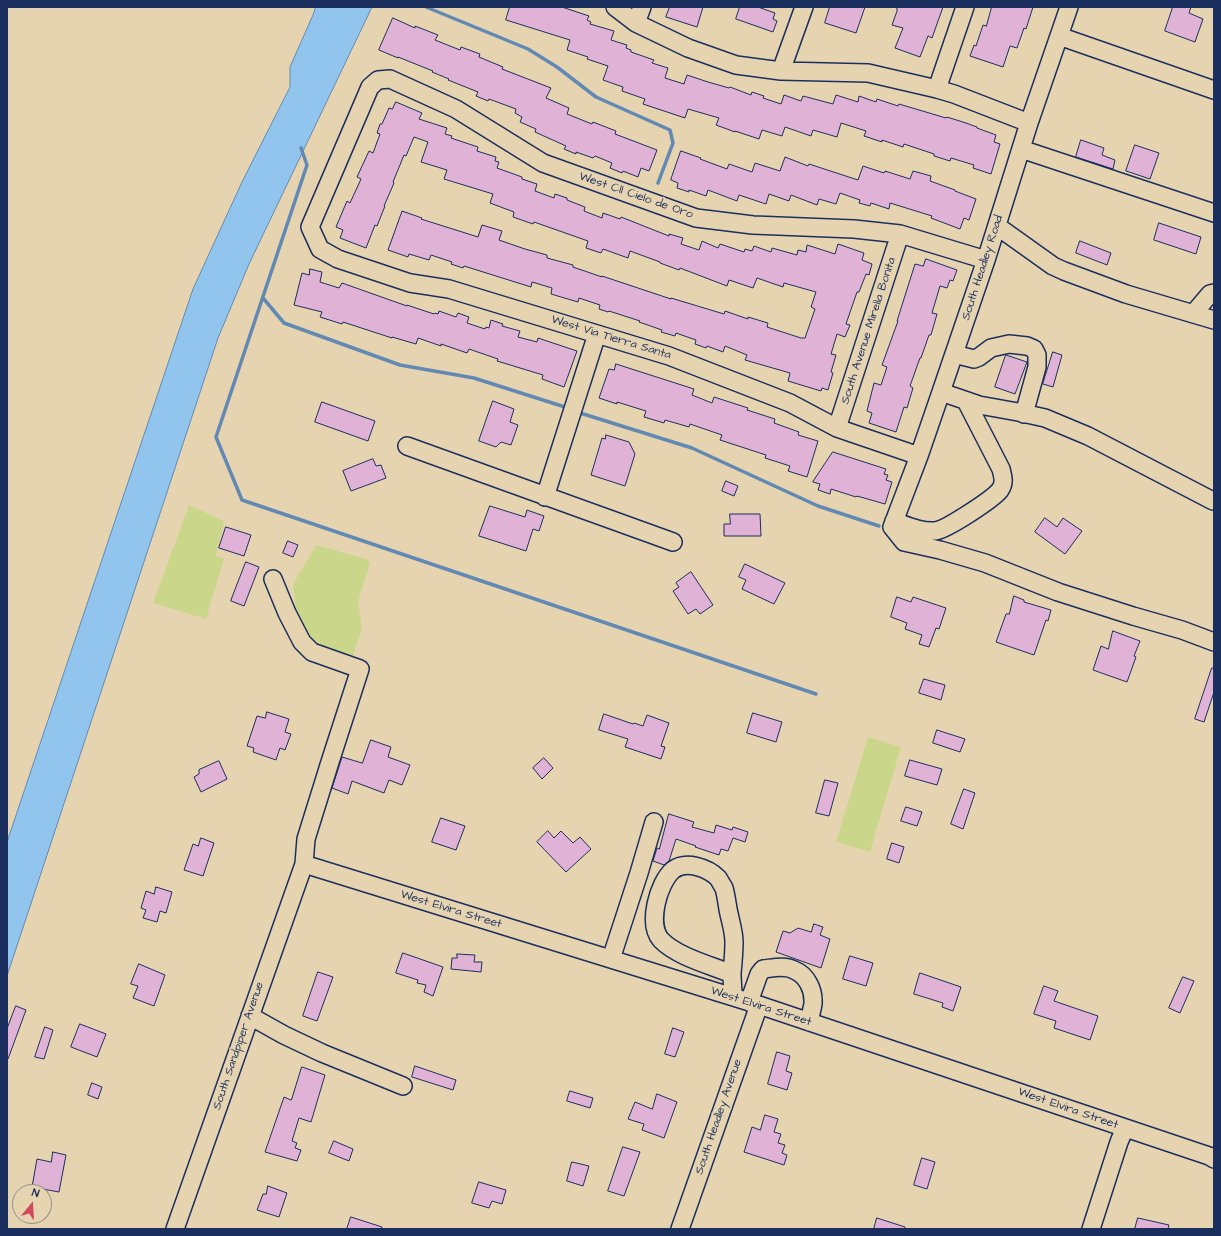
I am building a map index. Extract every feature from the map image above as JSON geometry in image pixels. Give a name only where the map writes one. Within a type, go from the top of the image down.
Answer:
[{"type":"street","points":[[615,7],[639,15],[688,48],[736,66],[781,71],[868,73],[937,88],[1029,123]]},
{"type":"street","points":[[781,71],[804,7]]},
{"type":"street","points":[[937,88],[965,7]]},
{"type":"street","name":"South Headley Road","points":[[893,524],[919,456],[986,260],[1029,123],[1068,7]]},
{"type":"street","points":[[1059,36],[1214,90]]},
{"type":"street","name":"West Cll Cielo de Oro","points":[[310,227],[370,87],[378,80],[390,79],[456,109],[543,163],[696,218],[753,224],[900,234],[986,260]]},
{"type":"street","points":[[1021,149],[1214,213]]},
{"type":"street","points":[[997,226],[1053,266],[1126,294],[1214,320]]},
{"type":"street","name":"West Via Tierra Santa","points":[[310,227],[320,249],[338,260],[410,283],[449,288],[669,356],[790,403],[837,428],[919,456]]},
{"type":"street","name":"South Avenue Mirella Bonita","points":[[837,428],[900,234]]},
{"type":"street","points":[[1193,314],[1210,294],[1214,293]]},
{"type":"street","points":[[545,497],[597,334]]},
{"type":"street","points":[[954,354],[974,359],[991,348],[1009,344],[1027,346],[1034,349],[1037,354],[1037,367],[1024,414]]},
{"type":"street","points":[[941,392],[979,406],[1045,418],[1088,436],[1214,501]]},
{"type":"street","points":[[893,524],[922,531],[937,531],[957,522],[1000,490],[1004,479],[1001,470],[966,401]]},
{"type":"street","points":[[407,446],[673,542]]},
{"type":"street","points":[[893,524],[904,542],[940,550],[985,563],[1058,592],[1182,630],[1214,642]]},
{"type":"street","name":"South Sandpiper Avenue","points":[[175,1229],[304,864],[306,839],[360,669],[312,652],[302,642],[287,613],[273,579]]},
{"type":"street","points":[[611,959],[654,822]]},
{"type":"street","name":"West Elvira Street","points":[[304,864],[733,997],[1209,1156],[1214,1160]]},
{"type":"street","points":[[732,974],[687,957],[671,948],[655,931],[655,907],[666,879],[674,870],[682,866],[692,866],[704,869],[719,879],[724,890],[734,940],[732,974],[733,997]]},
{"type":"street","name":"South Headley Avenue","points":[[680,1229],[754,1004],[759,974],[763,969],[783,967],[794,969],[802,975],[808,982],[812,992],[813,1003],[809,1022]]},
{"type":"street","points":[[250,1016],[284,1035],[322,1053],[403,1086]]},
{"type":"street","points":[[1091,1229],[1118,1142],[1124,1128]]},
{"type":"green space","points":[[189,505],[224,521],[216,556],[224,559],[206,619],[153,603]]},
{"type":"green space","points":[[316,545],[366,559],[370,563],[358,602],[362,628],[353,656],[311,645],[296,609],[293,584]]},
{"type":"green space","points":[[868,737],[901,747],[870,852],[836,842]]},
{"type":"water","points":[[316,7],[372,7],[249,264],[218,338],[7,976],[7,842],[193,289],[242,182],[290,87],[290,67]]},
{"type":"building","points":[[510,7],[562,7],[589,16],[587,20],[591,22],[590,24],[614,31],[611,40],[627,45],[626,48],[631,50],[631,52],[654,60],[652,63],[668,68],[665,78],[684,84],[687,75],[729,88],[730,87],[751,95],[752,92],[764,96],[763,98],[781,104],[784,95],[801,101],[803,96],[833,104],[836,95],[858,102],[859,96],[876,102],[877,99],[898,106],[899,104],[966,123],[996,135],[994,142],[1000,144],[991,174],[973,168],[974,165],[951,158],[950,161],[904,144],[903,147],[864,136],[866,131],[841,123],[837,137],[813,130],[811,136],[785,127],[782,136],[762,130],[759,139],[716,125],[719,118],[688,109],[685,118],[643,104],[645,99],[622,91],[623,87],[603,80],[608,66],[567,50],[570,40],[506,20]]},
{"type":"building","points":[[670,7],[703,7],[697,27],[666,17]]},
{"type":"building","points":[[740,7],[758,7],[775,13],[773,19],[777,21],[773,32],[736,19]]},
{"type":"building","points":[[830,7],[865,7],[856,33],[825,23]]},
{"type":"building","points":[[897,7],[943,7],[932,38],[928,36],[920,57],[895,48],[903,28],[892,25]]},
{"type":"building","points":[[992,7],[1033,7],[1026,29],[1024,28],[1017,48],[1010,46],[1003,67],[970,56],[974,45],[976,46],[983,25],[986,26]]},
{"type":"building","points":[[1173,7],[1191,7],[1189,13],[1203,19],[1195,42],[1165,31]]},
{"type":"building","points":[[393,18],[415,28],[415,26],[438,35],[435,40],[460,50],[461,47],[480,54],[479,57],[503,67],[502,69],[551,88],[546,98],[569,108],[567,114],[592,124],[593,122],[616,131],[615,134],[657,150],[649,171],[641,168],[638,177],[623,171],[622,173],[610,168],[612,163],[595,156],[593,158],[576,152],[576,154],[564,149],[566,146],[535,132],[536,129],[520,122],[522,117],[515,113],[516,109],[476,96],[478,92],[448,80],[449,79],[432,72],[433,71],[379,50]]},
{"type":"building","points":[[396,102],[422,113],[419,119],[447,128],[445,134],[452,136],[451,138],[478,147],[477,151],[496,157],[495,161],[499,162],[497,168],[537,184],[535,191],[554,198],[555,194],[567,198],[567,200],[585,207],[584,211],[602,218],[603,213],[620,219],[621,217],[669,236],[669,234],[683,238],[681,244],[699,250],[702,241],[718,248],[720,244],[744,252],[745,249],[752,251],[754,246],[771,252],[772,248],[797,255],[798,250],[806,252],[807,245],[835,254],[838,244],[864,253],[862,260],[872,264],[869,275],[866,274],[859,292],[857,292],[846,324],[850,325],[845,337],[837,334],[831,354],[836,355],[828,390],[822,388],[821,391],[788,381],[790,373],[745,360],[747,355],[725,346],[723,352],[707,346],[706,348],[695,344],[696,340],[676,333],[675,336],[661,332],[662,330],[639,322],[640,321],[599,309],[600,305],[579,298],[578,302],[551,294],[552,288],[532,282],[531,287],[464,266],[463,268],[451,264],[452,262],[431,255],[429,260],[409,254],[408,257],[388,250],[402,211],[422,218],[421,219],[478,237],[482,225],[502,231],[499,240],[547,255],[547,258],[573,265],[573,267],[671,299],[724,314],[725,311],[748,319],[748,317],[768,323],[767,327],[801,338],[805,338],[815,309],[811,307],[816,292],[784,283],[783,287],[757,278],[753,288],[729,280],[727,286],[680,268],[679,270],[630,251],[628,258],[603,249],[601,253],[586,248],[588,241],[534,222],[533,224],[513,217],[514,212],[490,203],[493,194],[444,179],[447,170],[421,162],[428,142],[414,137],[406,156],[404,155],[377,226],[375,225],[366,248],[340,238],[343,230],[336,227],[347,201],[350,203],[361,179],[357,177],[369,151],[373,153],[380,134],[377,133],[380,124],[382,124],[389,108],[392,109]]},
{"type":"building","points":[[1081,140],[1104,148],[1102,155],[1115,160],[1113,169],[1076,157]]},
{"type":"building","points":[[1135,145],[1159,153],[1150,179],[1126,171]]},
{"type":"building","points":[[681,151],[727,169],[729,164],[752,172],[755,163],[780,171],[785,157],[808,166],[809,164],[858,180],[863,166],[910,179],[913,171],[931,176],[930,181],[976,199],[969,220],[964,218],[960,229],[931,218],[932,216],[890,203],[889,209],[871,203],[870,206],[859,203],[860,200],[840,193],[836,204],[819,199],[817,205],[791,195],[789,201],[769,194],[766,204],[739,195],[737,201],[708,190],[706,196],[689,190],[689,192],[677,188],[678,183],[671,180]]},
{"type":"building","points":[[1159,223],[1201,237],[1196,254],[1154,240]]},
{"type":"building","points":[[1080,241],[1111,253],[1107,265],[1076,253]]},
{"type":"building","points":[[926,259],[957,270],[953,281],[950,280],[947,288],[940,286],[932,313],[937,314],[931,335],[929,335],[920,358],[910,386],[913,388],[907,408],[904,407],[896,432],[869,423],[872,413],[867,411],[874,383],[881,385],[887,367],[882,365],[898,321],[915,264],[923,266]]},
{"type":"building","points":[[310,269],[322,272],[320,282],[339,288],[342,283],[434,314],[438,314],[439,311],[456,317],[458,313],[469,317],[467,323],[485,329],[486,327],[489,328],[491,320],[503,324],[502,326],[520,331],[518,337],[537,342],[538,338],[577,351],[564,387],[542,379],[543,375],[497,361],[498,359],[469,349],[467,353],[418,338],[416,344],[392,338],[343,322],[342,324],[320,317],[322,312],[294,305],[302,273],[309,275]]},
{"type":"building","points":[[1053,352],[1062,355],[1053,387],[1043,384]]},
{"type":"building","points":[[1006,355],[1027,362],[1015,394],[995,387]]},
{"type":"building","points":[[616,364],[694,389],[692,395],[712,403],[714,397],[748,408],[747,410],[775,419],[774,423],[799,432],[798,435],[818,441],[807,477],[788,471],[790,466],[765,458],[766,455],[720,440],[722,435],[690,424],[689,427],[665,420],[664,423],[644,417],[646,411],[599,398],[609,369],[614,370]]},
{"type":"building","points":[[493,401],[514,409],[510,422],[518,425],[511,445],[501,442],[496,447],[479,441]]},
{"type":"building","points":[[322,402],[375,421],[368,441],[315,422]]},
{"type":"building","points":[[606,435],[629,442],[635,454],[625,486],[591,475],[602,438],[605,439]]},
{"type":"building","points":[[833,452],[886,469],[884,474],[888,475],[886,480],[892,482],[885,504],[831,489],[830,494],[818,490],[820,484],[813,482]]},
{"type":"building","points":[[373,459],[376,466],[381,465],[386,478],[351,491],[343,471]]},
{"type":"building","points":[[726,481],[738,486],[734,496],[722,491]]},
{"type":"building","points":[[490,506],[525,517],[527,510],[544,516],[539,531],[533,529],[526,551],[479,536]]},
{"type":"building","points":[[730,514],[760,514],[761,536],[724,536],[724,524],[730,524]]},
{"type":"building","points":[[1045,518],[1057,527],[1063,518],[1082,531],[1065,554],[1035,532]]},
{"type":"building","points":[[226,527],[251,535],[244,556],[219,548]]},
{"type":"building","points":[[288,541],[298,545],[293,557],[283,553]]},
{"type":"building","points":[[246,562],[259,567],[244,606],[231,601]]},
{"type":"building","points":[[745,564],[785,583],[774,604],[742,589],[746,580],[739,577]]},
{"type":"building","points":[[691,572],[713,605],[700,614],[696,609],[688,614],[673,591],[679,587],[676,583]]},
{"type":"building","points":[[1014,596],[1024,600],[1024,602],[1051,610],[1034,655],[996,642],[1006,614],[1009,614]]},
{"type":"building","points":[[897,597],[911,602],[913,597],[946,608],[939,629],[936,628],[929,647],[919,644],[922,635],[905,629],[907,623],[891,617]]},
{"type":"building","points":[[1113,631],[1140,641],[1127,682],[1093,670],[1101,646],[1108,649]]},
{"type":"building","points":[[1212,668],[1214,668],[1214,692],[1204,722],[1195,719]]},
{"type":"building","points":[[924,679],[945,685],[941,700],[919,693]]},
{"type":"building","points":[[267,712],[289,719],[285,732],[291,734],[285,750],[280,748],[276,760],[253,752],[254,748],[247,746],[257,716],[265,718]]},
{"type":"building","points":[[753,713],[782,722],[776,742],[747,733]]},
{"type":"building","points":[[604,714],[643,726],[647,715],[669,723],[661,746],[665,747],[661,759],[625,747],[628,739],[599,730]]},
{"type":"building","points":[[937,730],[965,739],[960,752],[933,743]]},
{"type":"building","points":[[371,740],[391,747],[388,757],[410,765],[402,785],[389,780],[384,793],[352,781],[348,794],[332,788],[342,757],[362,763]]},
{"type":"building","points":[[544,758],[553,768],[542,779],[533,768]]},
{"type":"building","points":[[910,760],[942,769],[937,785],[905,776]]},
{"type":"building","points":[[219,761],[227,779],[201,792],[194,777],[199,774],[199,770]]},
{"type":"building","points":[[825,780],[838,783],[829,816],[816,813]]},
{"type":"building","points":[[964,789],[975,793],[963,829],[951,824]]},
{"type":"building","points":[[906,807],[922,812],[917,826],[901,821]]},
{"type":"building","points":[[669,814],[694,822],[692,827],[714,833],[716,825],[732,830],[733,827],[748,832],[745,842],[733,838],[728,851],[721,849],[719,855],[676,839],[669,861],[664,865],[653,861],[657,848],[659,849]]},
{"type":"building","points":[[441,818],[465,826],[456,850],[432,842]]},
{"type":"building","points":[[548,831],[554,838],[561,831],[573,843],[580,837],[591,849],[566,872],[537,842]]},
{"type":"building","points":[[201,838],[214,843],[203,876],[184,870],[193,844],[198,846]]},
{"type":"building","points":[[892,843],[904,847],[899,863],[887,859]]},
{"type":"building","points":[[156,887],[172,892],[166,913],[160,911],[157,922],[143,918],[146,910],[141,908],[146,891],[154,894]]},
{"type":"building","points":[[814,924],[823,927],[820,935],[830,939],[821,968],[776,952],[783,931],[790,933],[798,928],[811,932]]},
{"type":"building","points":[[403,953],[443,967],[433,996],[424,992],[426,985],[417,983],[418,980],[396,973]]},
{"type":"building","points":[[457,954],[475,955],[474,962],[482,962],[481,972],[451,969],[452,958],[457,958]]},
{"type":"building","points":[[850,956],[873,963],[866,986],[843,979]]},
{"type":"building","points":[[139,964],[165,975],[154,1006],[133,998],[138,986],[131,984]]},
{"type":"building","points":[[318,972],[333,977],[317,1021],[303,1016]]},
{"type":"building","points":[[920,973],[961,987],[953,1011],[942,1007],[943,1003],[914,994]]},
{"type":"building","points":[[1183,977],[1194,981],[1180,1013],[1169,1008]]},
{"type":"building","points":[[1044,986],[1058,991],[1054,1001],[1098,1016],[1090,1040],[1054,1028],[1056,1021],[1034,1014]]},
{"type":"building","points":[[16,1006],[26,1010],[7,1059],[7,1029]]},
{"type":"building","points":[[80,1024],[106,1034],[97,1057],[71,1047]]},
{"type":"building","points":[[45,1027],[53,1030],[44,1059],[35,1057]]},
{"type":"building","points":[[673,1028],[684,1032],[675,1057],[665,1054]]},
{"type":"building","points":[[777,1052],[790,1056],[786,1071],[792,1073],[787,1090],[768,1084]]},
{"type":"building","points":[[415,1066],[456,1080],[453,1090],[412,1077]]},
{"type":"building","points":[[302,1067],[325,1075],[311,1122],[299,1118],[292,1141],[297,1143],[295,1148],[301,1150],[297,1161],[265,1152],[284,1097],[291,1100]]},
{"type":"building","points":[[92,1083],[102,1087],[98,1099],[88,1095]]},
{"type":"building","points":[[570,1091],[593,1098],[590,1108],[567,1101]]},
{"type":"building","points":[[657,1094],[677,1102],[664,1138],[642,1130],[644,1124],[628,1119],[635,1102],[652,1109]]},
{"type":"building","points":[[765,1115],[778,1119],[774,1132],[781,1134],[778,1143],[785,1145],[782,1153],[787,1155],[784,1165],[744,1152],[752,1127],[760,1130]]},
{"type":"building","points":[[334,1141],[353,1149],[349,1161],[329,1153]]},
{"type":"building","points":[[623,1147],[640,1152],[624,1196],[608,1191]]},
{"type":"building","points":[[53,1152],[66,1155],[59,1192],[52,1191],[52,1184],[33,1184],[37,1159],[51,1162]]},
{"type":"building","points":[[922,1158],[935,1162],[927,1189],[914,1185]]},
{"type":"building","points":[[572,1162],[589,1166],[583,1186],[567,1181]]},
{"type":"building","points":[[479,1182],[506,1190],[502,1204],[492,1201],[489,1208],[472,1203]]},
{"type":"building","points":[[268,1186],[287,1193],[279,1217],[257,1210],[263,1194],[266,1194]]},
{"type":"building","points":[[351,1217],[382,1227],[382,1229],[347,1229]]},
{"type":"building","points":[[877,1218],[905,1227],[905,1229],[874,1229]]},
{"type":"building","points":[[1138,1218],[1169,1225],[1168,1229],[1135,1229]]},
{"type":"waterway","points":[[426,7],[528,49],[557,67],[596,97],[670,130],[673,143],[658,183]]},
{"type":"waterway","points":[[301,148],[307,165],[216,437],[242,500],[816,694]]},
{"type":"waterway","points":[[263,298],[284,323],[400,365],[474,378],[568,408]]},
{"type":"waterway","points":[[577,412],[692,448],[818,506],[879,526]]}]
